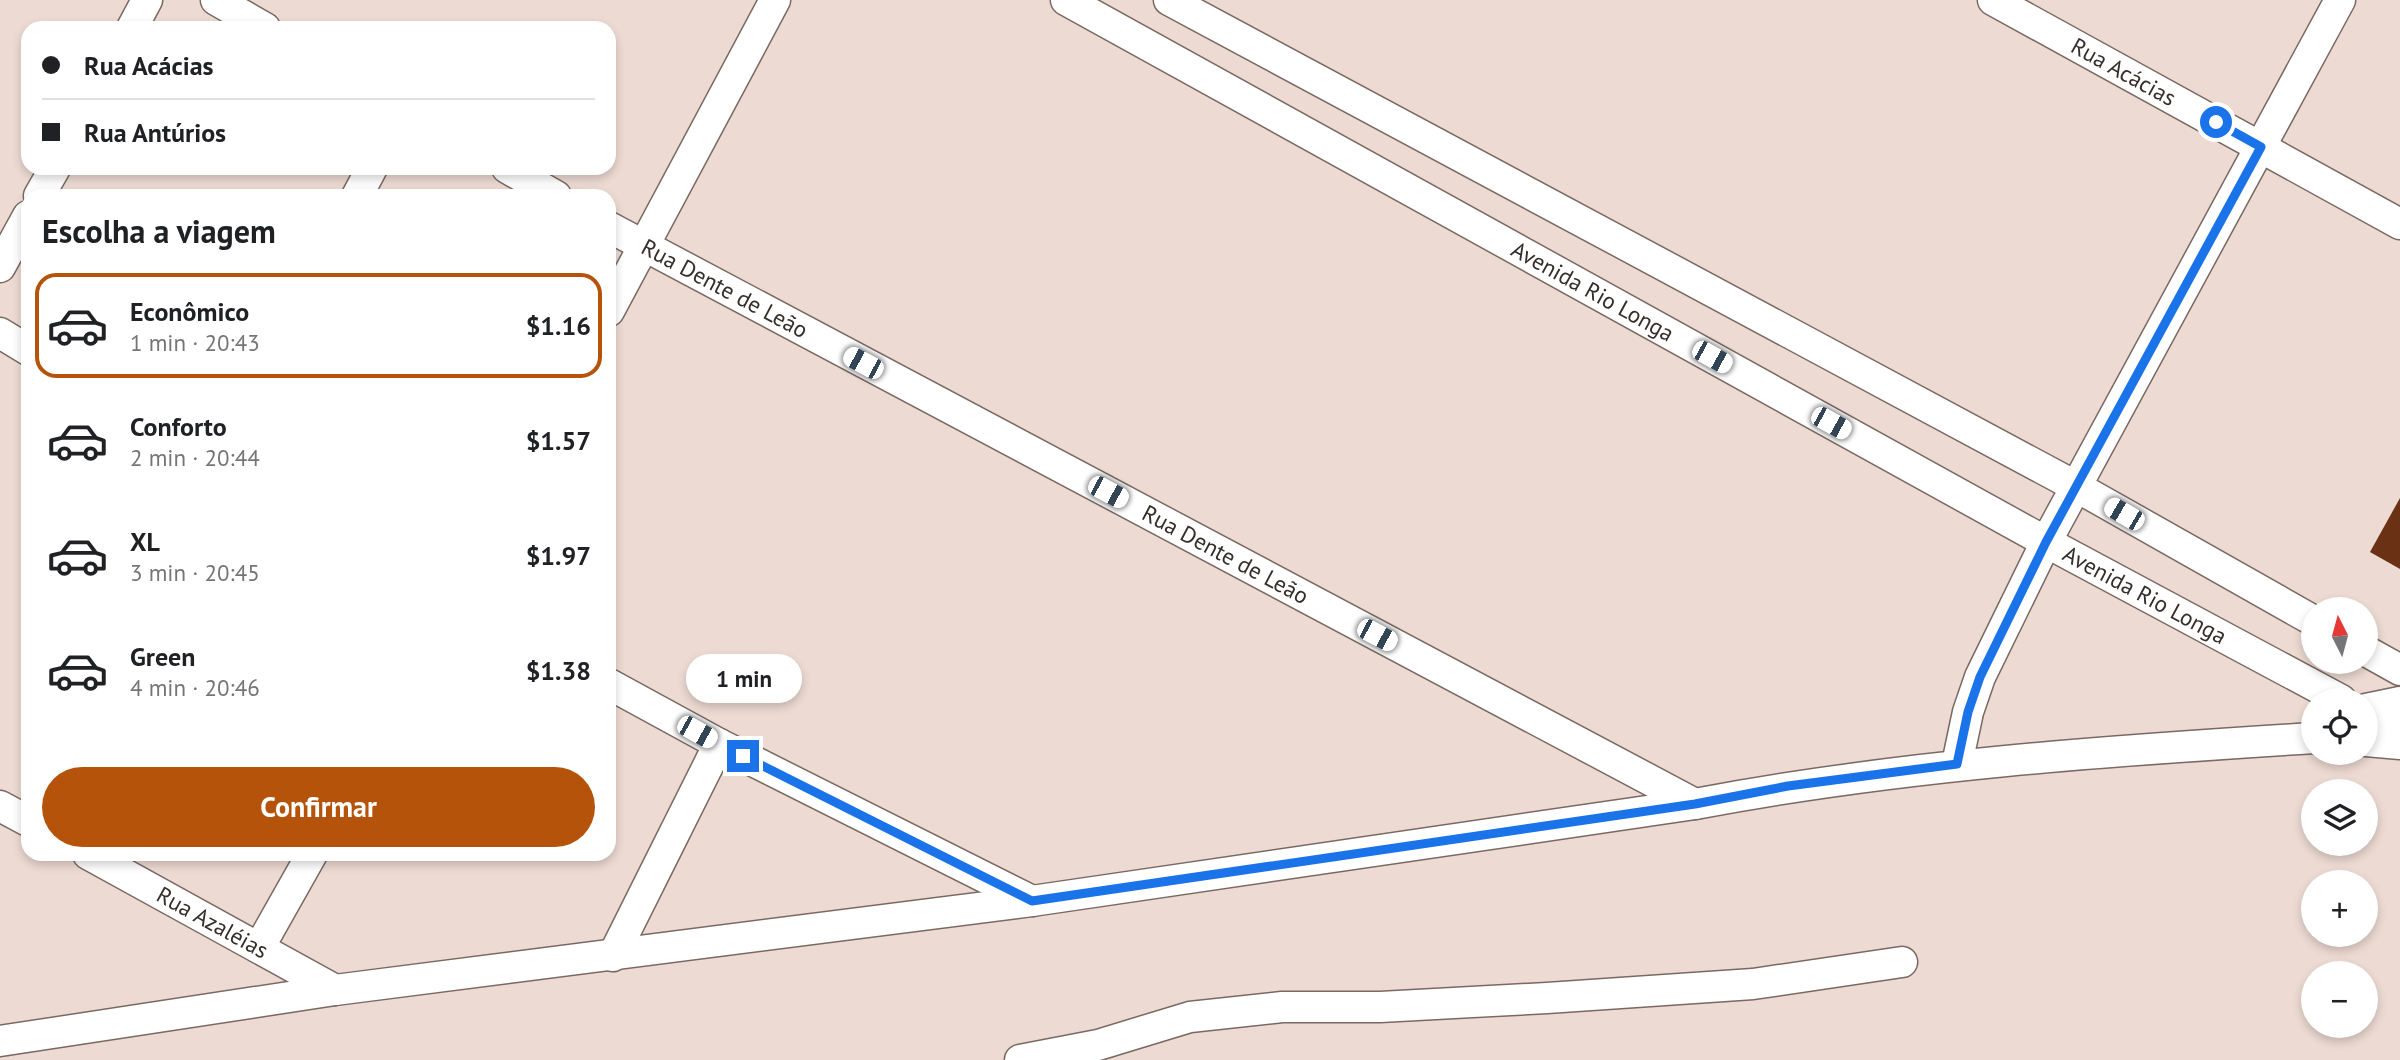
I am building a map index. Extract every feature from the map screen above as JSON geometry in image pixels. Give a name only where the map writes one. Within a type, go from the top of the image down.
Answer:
[{"type":"street","points":[[136,21],[147,0]]},
{"type":"street","points":[[216,0],[253,21]]},
{"type":"street","points":[[616,298],[775,0]]},
{"type":"street","name":"Avenida Rio Longa","points":[[1066,0],[2046,542],[2319,688]]},
{"type":"street","points":[[1169,0],[2077,487],[2301,614]]},
{"type":"street","name":"Rua Acácias","points":[[1993,0],[2400,224]]},
{"type":"street","points":[[1957,764],[1968,712],[1980,677],[2046,542],[2340,0]]},
{"type":"street","points":[[519,175],[544,189]]},
{"type":"street","points":[[0,267],[21,229]]},
{"type":"street","name":"Rua Dente de Leão","points":[[616,230],[1695,804]]},
{"type":"street","points":[[0,334],[21,346]]},
{"type":"street","points":[[2378,658],[2400,670]]},
{"type":"street","points":[[616,688],[719,744],[1032,901]]},
{"type":"street","points":[[2378,708],[2400,702]]},
{"type":"street","points":[[2378,718],[2400,732]]},
{"type":"street","points":[[0,1041],[335,990],[1032,901],[1695,804],[1788,786],[1957,764],[2301,739]]},
{"type":"street","points":[[2378,742],[2400,744]]},
{"type":"street","points":[[613,956],[719,744]]},
{"type":"street","name":"Rua Azaléias","points":[[101,861],[335,990]]},
{"type":"street","points":[[259,947],[308,861]]},
{"type":"street","points":[[1020,1060],[1098,1045],[1190,1017],[1282,1007],[1380,1007],[1547,999],[1753,984],[1902,962]]},
{"type":"building","points":[[2400,498],[2400,569],[2370,552]]},
{"type":"route","points":[[743,756],[1032,901],[1695,804],[1788,786],[1957,764],[1968,712],[1980,677],[2046,542],[2261,147],[2216,122]]}]
